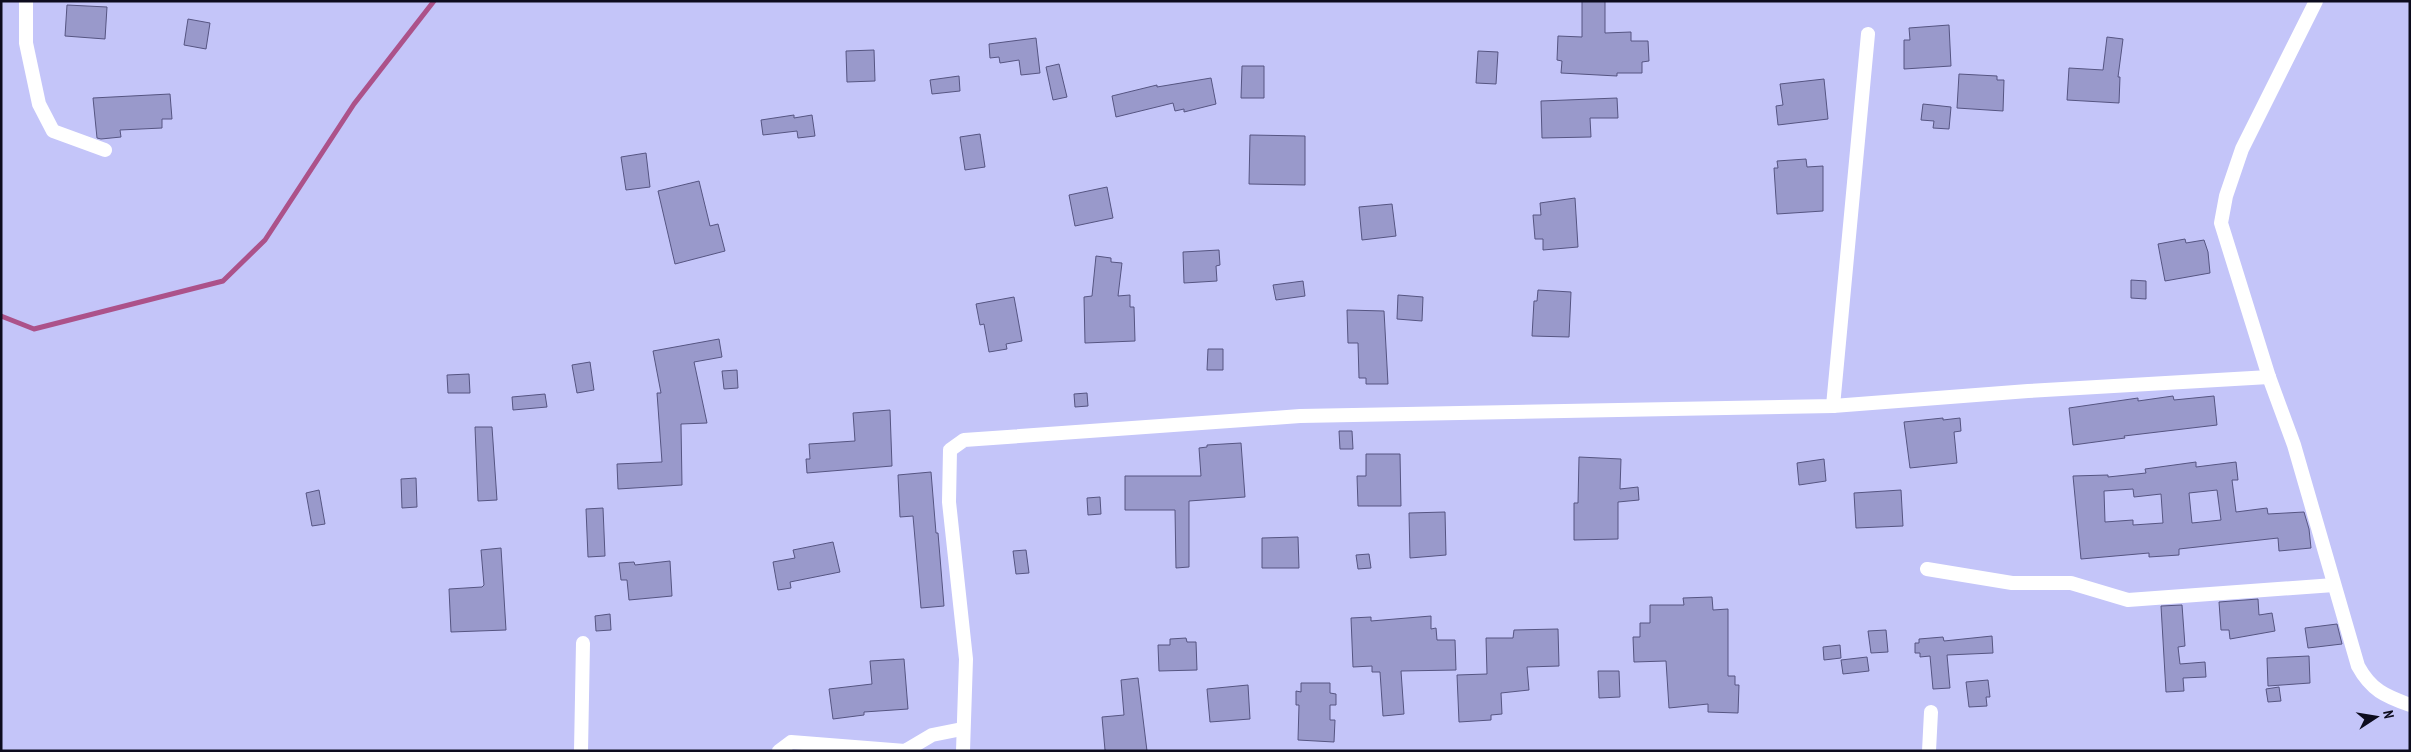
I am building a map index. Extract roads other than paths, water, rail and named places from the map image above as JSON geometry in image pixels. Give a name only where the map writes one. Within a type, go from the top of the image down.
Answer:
[{"type":"street","points":[[26,1],[26,43],[38,104],[53,130],[105,150]]},
{"type":"street","points":[[2316,1],[2242,149],[2226,196],[2221,224],[2269,377],[2294,445],[2351,646],[2366,681],[2380,693],[2410,705]]},
{"type":"street","points":[[1833,406],[1868,34]]},
{"type":"street","points":[[963,751],[962,729],[966,659],[949,502],[950,450],[964,440],[1300,416],[1833,406],[2028,391],[2269,377]]},
{"type":"street","points":[[1927,568],[2012,582],[2070,583],[2128,600],[2334,584]]},
{"type":"street","points":[[581,751],[583,643]]},
{"type":"street","points":[[1929,751],[1930,712]]},
{"type":"street","points":[[779,751],[791,742],[905,750],[932,735],[962,729]]},
{"type":"waterway","points":[[1,316],[34,329],[223,281],[265,240],[354,104],[434,1]]}]
